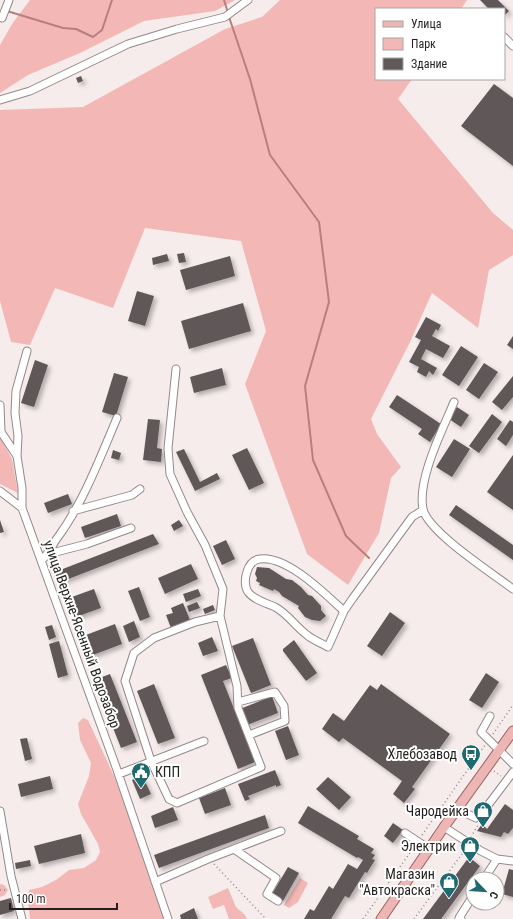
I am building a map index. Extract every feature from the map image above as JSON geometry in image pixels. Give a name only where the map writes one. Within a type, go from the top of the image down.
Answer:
[{"type":"main road","points":[[381,919],[428,849],[513,732]]},
{"type":"street","points":[[0,100],[30,91],[128,44],[177,29],[225,17],[248,0]]},
{"type":"street","points":[[2,18],[8,3]]},
{"type":"street","points":[[505,38],[513,46]]},
{"type":"street","name":"улица Верхне-Ясенный Водозабор","points":[[27,351],[16,391],[15,413],[18,436],[17,456],[22,488],[22,508],[119,774],[168,919]]},
{"type":"street","points":[[176,369],[168,448],[170,474],[187,512],[205,545],[223,589],[220,616],[237,686],[238,708],[261,766],[177,803],[169,799],[151,761],[125,681],[134,652],[154,638],[195,622],[220,616]]},
{"type":"street","points":[[454,402],[430,460],[422,494],[423,510],[437,531],[513,589]]},
{"type":"street","points":[[0,405],[1,432],[17,456]]},
{"type":"street","points":[[42,560],[48,554],[74,511],[117,418]]},
{"type":"street","points":[[74,511],[132,495],[140,489]]},
{"type":"street","points":[[2,494],[22,508]]},
{"type":"street","points":[[344,611],[306,576],[273,561],[260,559],[256,560],[246,575],[245,580],[248,592],[258,599],[282,611],[306,635],[328,647],[344,611],[412,518],[423,510]]},
{"type":"street","points":[[48,554],[87,544],[131,528]]},
{"type":"street","points":[[238,702],[275,692],[284,706],[285,721],[249,735]]},
{"type":"street","points":[[490,716],[481,732],[513,764]]},
{"type":"street","points":[[119,774],[204,741]]},
{"type":"street","points":[[457,809],[476,818],[479,817],[513,772]]},
{"type":"street","points":[[0,811],[11,876],[22,919]]},
{"type":"street","points":[[444,827],[497,859],[513,861]]},
{"type":"street","points":[[155,882],[208,859],[281,831]]},
{"type":"street","points":[[405,833],[428,849]]},
{"type":"street","points":[[234,849],[276,878],[267,894],[278,901]]},
{"type":"street","points":[[489,871],[497,859]]},
{"type":"street","points":[[461,919],[459,918],[465,909]]},
{"type":"path","points":[[363,919],[513,705]]},
{"type":"path","points":[[475,758],[479,761]]},
{"type":"path","points":[[414,919],[469,843],[479,817]]},
{"type":"path","points":[[208,859],[266,919]]},
{"type":"green space","points":[[30,0],[235,0],[215,11],[144,21],[80,53],[28,75],[0,93],[0,45],[12,24]]},
{"type":"green space","points":[[280,0],[467,0],[462,8],[375,8],[375,80],[411,80],[398,99],[493,213],[513,230],[513,255],[489,270],[478,328],[432,293],[410,342],[371,419],[377,434],[401,467],[391,478],[379,533],[348,585],[307,554],[245,384],[266,331],[241,241],[145,228],[113,308],[55,288],[30,345],[11,342],[0,301],[0,110],[83,107],[225,29],[262,17]]},
{"type":"green space","points":[[0,437],[12,459],[18,493],[0,484]]},
{"type":"green space","points":[[83,718],[88,720],[115,778],[166,919],[30,919],[28,900],[29,890],[42,887],[56,880],[69,870],[84,868],[96,860],[100,852],[98,844],[81,814],[78,804],[89,776],[91,763],[80,740],[78,723]]},
{"type":"green space","points":[[300,878],[308,883],[298,902],[289,908],[284,905]]},
{"type":"green space","points":[[0,884],[4,885],[8,890],[5,895],[0,897]]},
{"type":"green space","points":[[228,888],[236,907],[245,915],[247,919],[229,919],[224,905],[213,909],[208,897]]},
{"type":"building","points":[[480,0],[498,0],[509,11],[505,15],[505,8],[488,8]]},
{"type":"building","points":[[81,76],[83,81],[78,83],[76,78]]},
{"type":"building","points":[[494,84],[513,98],[513,166],[461,126]]},
{"type":"building","points":[[184,253],[186,262],[179,263],[177,254]]},
{"type":"building","points":[[167,254],[169,261],[153,265],[152,258]]},
{"type":"building","points":[[230,256],[235,276],[186,290],[180,270]]},
{"type":"building","points":[[137,291],[154,296],[145,326],[128,321]]},
{"type":"building","points":[[243,303],[251,331],[189,349],[181,321]]},
{"type":"building","points":[[426,317],[441,325],[438,331],[436,329],[432,336],[450,346],[443,358],[426,349],[421,359],[437,368],[433,375],[429,371],[426,377],[417,372],[419,367],[409,362],[421,340],[415,337]]},
{"type":"building","points":[[513,336],[513,349],[507,345]]},
{"type":"building","points":[[461,346],[478,357],[459,386],[442,375]]},
{"type":"building","points":[[35,360],[48,365],[34,407],[21,403]]},
{"type":"building","points":[[484,363],[498,372],[479,399],[466,390]]},
{"type":"building","points":[[222,368],[226,385],[194,393],[190,377]]},
{"type":"building","points":[[114,373],[128,377],[116,416],[102,412]]},
{"type":"building","points":[[513,376],[513,397],[502,410],[492,402]]},
{"type":"building","points":[[397,395],[441,424],[430,442],[418,434],[422,429],[389,407]]},
{"type":"building","points":[[457,407],[469,415],[461,427],[449,419]]},
{"type":"building","points":[[492,414],[502,422],[479,453],[469,446]]},
{"type":"building","points":[[148,419],[160,420],[157,448],[162,449],[161,462],[143,460]]},
{"type":"building","points":[[510,420],[513,422],[513,435],[506,446],[497,439]]},
{"type":"building","points":[[454,439],[470,449],[452,477],[436,467]]},
{"type":"building","points":[[247,448],[264,483],[249,490],[232,455]]},
{"type":"building","points":[[184,449],[200,482],[217,473],[220,479],[195,491],[176,452]]},
{"type":"building","points":[[113,450],[121,453],[119,460],[111,458]]},
{"type":"building","points":[[513,455],[513,510],[487,492]]},
{"type":"building","points":[[68,494],[72,504],[48,513],[44,503]]},
{"type":"building","points":[[456,505],[513,545],[513,560],[449,515]]},
{"type":"building","points":[[117,514],[121,526],[85,538],[81,527]]},
{"type":"building","points":[[0,520],[4,532],[0,533]]},
{"type":"building","points":[[179,520],[183,526],[174,531],[171,525]]},
{"type":"building","points":[[153,534],[159,544],[58,583],[55,572]]},
{"type":"building","points":[[226,540],[235,559],[222,565],[213,546]]},
{"type":"building","points":[[191,564],[198,579],[165,594],[158,578]]},
{"type":"building","points":[[257,567],[269,568],[286,579],[292,580],[308,595],[312,596],[321,606],[321,610],[326,616],[320,621],[305,617],[298,608],[299,606],[282,596],[279,592],[259,585],[260,583],[256,581],[257,578],[255,574]]},
{"type":"building","points":[[139,587],[150,617],[140,621],[128,591]]},
{"type":"building","points":[[94,589],[101,608],[76,617],[69,598]]},
{"type":"building","points":[[198,589],[201,596],[186,602],[183,594]]},
{"type":"building","points":[[197,602],[200,608],[189,612],[187,606]]},
{"type":"building","points":[[183,603],[190,620],[171,628],[166,615],[173,613],[171,608]]},
{"type":"building","points":[[213,605],[215,610],[205,614],[203,609]]},
{"type":"building","points":[[390,612],[405,623],[382,656],[367,646]]},
{"type":"building","points":[[134,621],[140,637],[129,642],[123,626]]},
{"type":"building","points":[[115,624],[122,644],[85,658],[78,638]]},
{"type":"building","points":[[52,625],[56,637],[49,640],[45,627]]},
{"type":"building","points":[[212,637],[218,651],[203,656],[198,643]]},
{"type":"building","points":[[253,638],[271,685],[251,693],[232,646]]},
{"type":"building","points":[[294,640],[317,673],[306,681],[283,651],[283,649]]},
{"type":"building","points":[[59,641],[68,675],[58,678],[49,644]]},
{"type":"building","points":[[226,665],[232,678],[223,681],[255,762],[238,769],[201,675]]},
{"type":"building","points":[[486,673],[499,682],[482,708],[469,700]]},
{"type":"building","points":[[110,674],[137,742],[121,748],[94,680]]},
{"type":"building","points":[[154,684],[175,738],[158,744],[137,691]]},
{"type":"building","points":[[381,684],[450,734],[412,787],[415,789],[404,803],[393,794],[402,781],[343,738],[339,742],[322,729],[333,713],[344,721],[370,685],[377,690]]},
{"type":"building","points":[[272,696],[278,713],[247,725],[240,709]]},
{"type":"building","points":[[288,726],[299,755],[286,760],[275,731]]},
{"type":"building","points":[[27,738],[32,759],[25,761],[20,739]]},
{"type":"building","points":[[275,770],[281,785],[276,787],[276,785],[248,796],[250,799],[245,801],[238,784]]},
{"type":"building","points":[[142,775],[151,794],[140,799],[132,780]]},
{"type":"building","points":[[50,776],[53,789],[21,797],[18,784]]},
{"type":"building","points":[[328,777],[351,797],[339,810],[316,789]]},
{"type":"building","points":[[225,788],[231,805],[205,814],[199,798]]},
{"type":"building","points":[[505,804],[513,810],[513,828],[508,834],[504,832],[501,837],[477,831],[482,824],[487,829]]},
{"type":"building","points":[[308,806],[359,836],[357,839],[374,849],[371,853],[375,855],[372,859],[375,860],[367,873],[365,872],[349,898],[345,896],[331,919],[304,919],[310,909],[314,911],[329,886],[333,889],[348,864],[357,869],[363,860],[358,857],[357,858],[298,823]]},
{"type":"building","points":[[173,807],[178,820],[155,828],[151,816]]},
{"type":"building","points":[[265,815],[269,828],[159,868],[154,855]]},
{"type":"building","points":[[393,823],[403,830],[393,843],[384,836]]},
{"type":"building","points":[[81,834],[85,853],[39,864],[34,846]]},
{"type":"building","points":[[469,857],[480,866],[476,871],[465,871],[465,886],[441,919],[423,919]]},
{"type":"building","points":[[30,860],[31,866],[16,869],[15,863]]},
{"type":"building","points":[[288,867],[299,873],[283,901],[272,894]]},
{"type":"building","points":[[509,869],[513,870],[513,897],[505,895],[505,883]]},
{"type":"building","points":[[11,898],[14,911],[0,915],[0,901]]},
{"type":"building","points":[[194,908],[198,919],[181,919],[180,915]]},
{"type":"waterway","points":[[7,11],[63,28],[76,29],[93,37],[102,30],[112,0]]},
{"type":"waterway","points":[[224,0],[228,13]]},
{"type":"waterway","points":[[229,17],[250,79],[270,155],[319,222],[329,302],[305,386],[313,460],[346,536],[369,558]]},
{"type":"place","name":"Хлебозавод","points":[[471,771]]},
{"type":"place","name":"КПП","points":[[141,789]]},
{"type":"place","name":"Чародейка","points":[[483,828]]},
{"type":"place","name":"Электрик","points":[[470,863]]},
{"type":"place","name":"Магазин \"Автокраска\"","points":[[449,899]]}]
